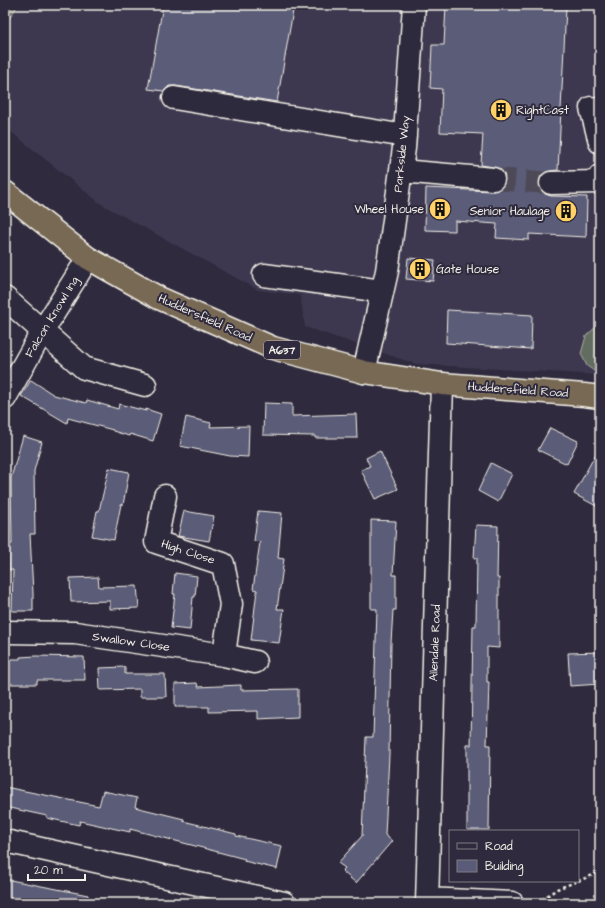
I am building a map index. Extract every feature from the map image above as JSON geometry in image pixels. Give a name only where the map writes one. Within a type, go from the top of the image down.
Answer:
[{"type":"highway","name":"Huddersfield Road","points":[[5,192],[88,258],[159,298],[273,348],[364,372],[442,384],[584,395],[600,398]]},
{"type":"street","name":"Parkside Way","points":[[364,372],[387,271],[405,136],[414,5]]},
{"type":"street","points":[[174,98],[405,136]]},
{"type":"street","points":[[591,108],[600,142]]},
{"type":"street","points":[[400,171],[493,179]]},
{"type":"street","points":[[551,183],[598,182],[600,176]]},
{"type":"street","name":"Falcon Knowl Ing","points":[[5,398],[42,332],[88,258]]},
{"type":"street","points":[[264,276],[382,291]]},
{"type":"street","points":[[5,298],[84,368],[145,385]]},
{"type":"street","name":"Allendale Road","points":[[427,901],[442,384]]},
{"type":"street","name":"High Close","points":[[165,496],[156,542],[223,564],[231,604],[224,655]]},
{"type":"street","name":"Swallow Close","points":[[5,632],[75,633],[224,655],[255,662]]},
{"type":"street","points":[[5,841],[284,903]]},
{"type":"street","points":[[427,901],[512,903]]},
{"type":"path","points":[[579,881],[600,872]]},
{"type":"path","points":[[537,903],[557,889],[575,882]]},
{"type":"shaded area","points":[[18,5],[600,5],[600,326],[596,327],[587,366],[599,375],[416,364],[305,327],[300,295],[258,290],[101,204],[5,127],[5,25]]},
{"type":"green space","points":[[5,5],[18,5],[5,25]]},
{"type":"green space","points":[[600,326],[600,375],[587,366],[581,354],[586,336],[596,327]]},
{"type":"building","points":[[163,5],[294,5],[277,102],[176,86],[169,86],[164,91],[148,89]]},
{"type":"building","name":"RightCast","points":[[446,5],[522,5],[566,7],[558,170],[544,173],[540,177],[539,184],[541,190],[545,194],[551,196],[587,197],[586,237],[529,234],[529,240],[496,238],[497,224],[455,221],[455,231],[425,230],[426,188],[492,191],[499,190],[503,186],[505,180],[504,173],[500,169],[481,165],[483,134],[440,132],[442,89],[430,88],[432,45],[444,45]]},
{"type":"building","name":"Gate House","points":[[408,258],[435,260],[433,281],[406,279]]},
{"type":"building","points":[[447,310],[532,315],[531,349],[446,343]]},
{"type":"building","points":[[31,380],[54,395],[86,403],[87,400],[118,409],[119,404],[146,411],[146,409],[161,414],[153,441],[130,434],[129,436],[113,430],[68,418],[67,423],[21,396]]},
{"type":"building","points":[[264,403],[292,404],[292,416],[356,414],[357,438],[315,438],[315,436],[263,435]]},
{"type":"building","points":[[186,417],[211,423],[210,427],[249,426],[248,457],[230,456],[180,446]]},
{"type":"building","points":[[550,428],[578,441],[567,464],[538,450]]},
{"type":"building","points":[[23,436],[42,442],[34,471],[35,534],[30,534],[33,611],[12,611],[13,570],[9,570],[8,544],[12,544],[11,478]]},
{"type":"building","points":[[600,446],[600,508],[574,494]]},
{"type":"building","points":[[380,451],[398,489],[375,499],[361,470],[370,466],[366,458]]},
{"type":"building","points":[[491,463],[512,474],[498,502],[478,491]]},
{"type":"building","points":[[109,468],[129,472],[123,505],[121,504],[114,540],[92,536],[97,511],[99,511]]},
{"type":"building","points":[[184,511],[214,516],[209,541],[178,536]]},
{"type":"building","points":[[258,511],[282,513],[278,558],[284,559],[277,609],[284,609],[279,643],[251,640],[257,590],[253,589],[260,542],[254,541]]},
{"type":"building","points":[[371,520],[396,521],[393,575],[396,575],[396,610],[393,610],[391,643],[389,755],[385,835],[392,841],[356,883],[342,871],[345,868],[338,863],[362,836],[366,737],[373,737],[377,609],[371,609]]},
{"type":"building","points":[[476,525],[498,526],[497,578],[499,578],[499,648],[487,647],[487,682],[489,682],[487,745],[490,745],[489,830],[467,830],[467,745],[471,745],[473,626],[476,626],[477,558],[474,558]]},
{"type":"building","points":[[175,573],[197,576],[195,597],[193,597],[190,630],[171,628],[175,594],[173,594]]},
{"type":"building","points":[[98,577],[99,587],[137,586],[139,608],[110,609],[110,601],[71,602],[70,578]]},
{"type":"building","points":[[600,652],[600,684],[570,686],[568,653]]},
{"type":"building","points":[[20,657],[84,657],[85,680],[37,680],[37,684],[5,684],[5,659],[20,659]]},
{"type":"building","points":[[125,667],[125,674],[165,674],[166,697],[140,697],[140,689],[100,690],[99,668]]},
{"type":"building","points":[[197,683],[198,687],[241,685],[241,690],[298,689],[298,717],[258,719],[258,711],[209,712],[209,707],[175,707],[175,684]]},
{"type":"building","points":[[5,787],[99,806],[103,791],[137,798],[135,807],[184,819],[183,821],[236,834],[236,836],[282,846],[277,869],[244,861],[245,859],[130,829],[130,832],[80,821],[79,825],[5,807]]},
{"type":"building","points":[[5,879],[88,895],[88,903],[13,903],[5,901]]},
{"type":"tunnel","points":[[493,179],[551,183]]},
{"type":"place","name":"RightCast","points":[[501,110]]},
{"type":"place","name":"Wheel House","points":[[440,209]]},
{"type":"place","name":"Senior Haulage","points":[[566,211]]},
{"type":"place","name":"Gate House","points":[[420,269]]}]
